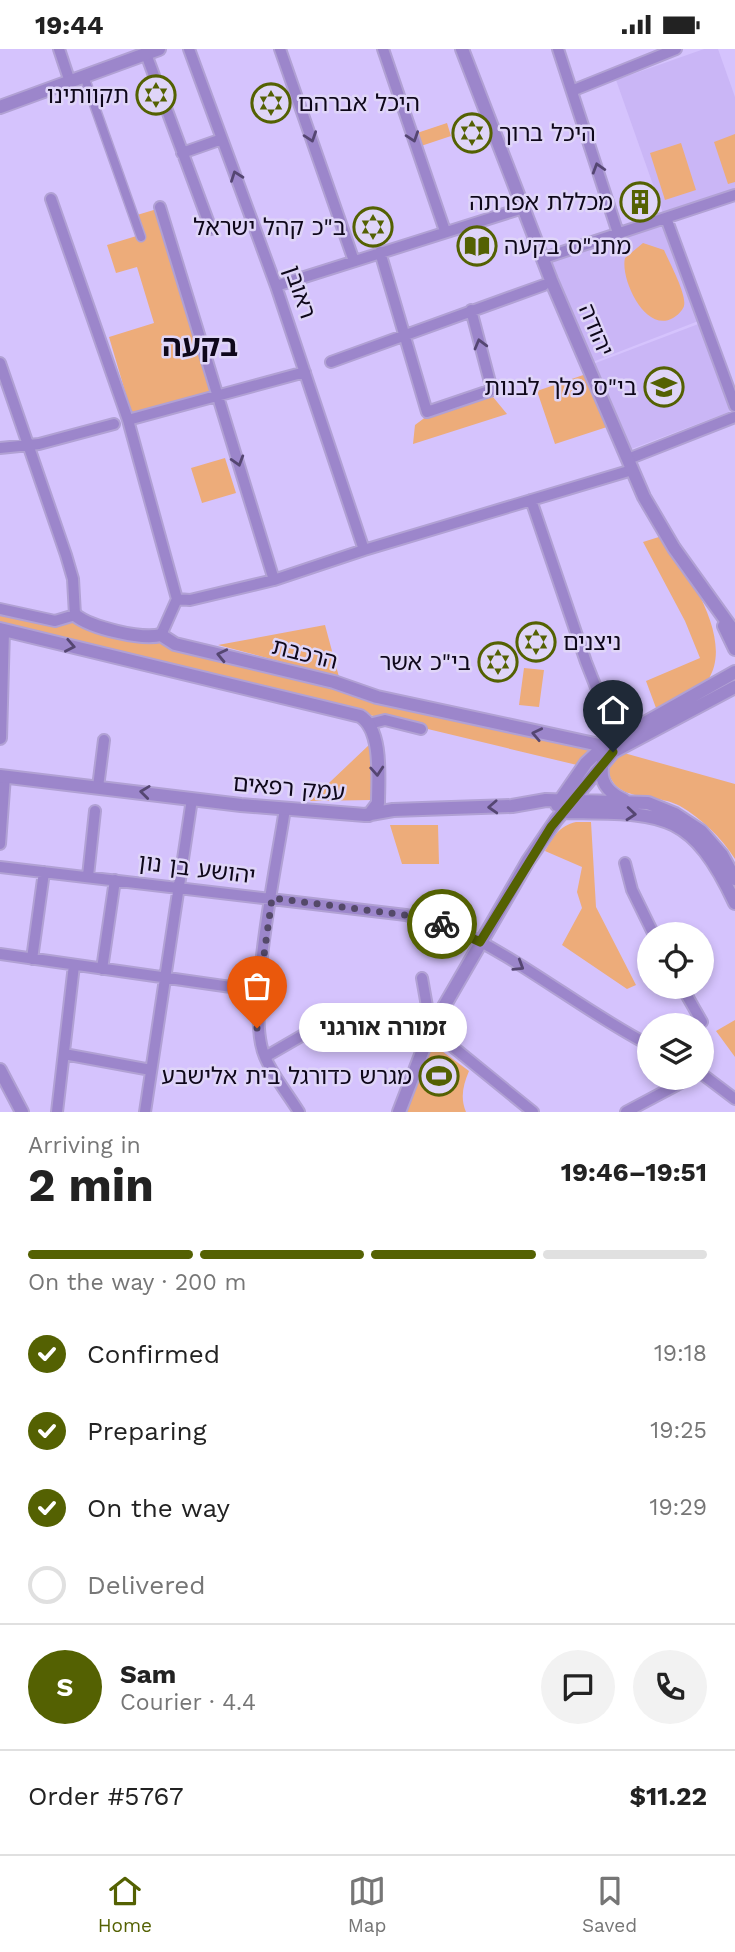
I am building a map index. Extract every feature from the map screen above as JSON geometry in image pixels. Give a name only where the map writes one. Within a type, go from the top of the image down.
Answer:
[{"type":"street","points":[[59,49],[70,82]]},
{"type":"street","points":[[0,107],[159,49]]},
{"type":"street","name":"ראובן","points":[[189,49],[276,286],[364,550]]},
{"type":"street","points":[[280,49],[354,261]]},
{"type":"street","points":[[383,49],[445,231]]},
{"type":"street","name":"יהודה","points":[[462,49],[523,208],[652,513],[720,612],[734,641]]},
{"type":"street","points":[[558,49],[574,90],[618,233]]},
{"type":"street","points":[[574,90],[676,49]]},
{"type":"street","points":[[146,54],[211,229]]},
{"type":"street","points":[[84,76],[141,237]]},
{"type":"street","points":[[182,153],[222,139]]},
{"type":"street","points":[[544,258],[735,195]]},
{"type":"street","points":[[51,199],[128,420],[177,599],[162,635]]},
{"type":"street","points":[[160,207],[274,580]]},
{"type":"street","points":[[276,286],[523,208]]},
{"type":"street","points":[[666,218],[735,406]]},
{"type":"street","points":[[380,252],[427,412],[492,390],[471,310]]},
{"type":"street","points":[[331,362],[404,333],[544,285]]},
{"type":"street","points":[[0,363],[73,579],[75,615]]},
{"type":"street","points":[[128,420],[305,372]]},
{"type":"street","points":[[177,599],[190,600],[274,580],[364,550],[531,501],[630,465],[735,417]]},
{"type":"street","points":[[0,447],[29,446],[114,424]]},
{"type":"street","points":[[531,501],[616,738]]},
{"type":"street","name":"הרכבת","points":[[0,609],[55,621],[75,615],[93,625],[150,637],[162,635],[175,644],[334,682],[377,697],[604,746]]},
{"type":"street","points":[[0,738],[2,630]]},
{"type":"street","name":"הרכבת","points":[[2,630],[360,716],[369,724],[384,720],[421,729]]},
{"type":"street","points":[[721,679],[730,662],[734,641]]},
{"type":"street","points":[[399,1112],[430,1029],[586,763],[616,738],[735,672]]},
{"type":"street","points":[[575,799],[603,762],[632,740],[735,687]]},
{"type":"street","points":[[369,724],[374,736],[378,803],[369,815]]},
{"type":"street","points":[[98,787],[104,740]]},
{"type":"street","points":[[603,762],[604,783],[615,795],[628,801]]},
{"type":"street","points":[[0,844],[2,774]]},
{"type":"street","name":"עמק רפאים","points":[[2,774],[192,799],[369,815],[393,810],[562,806],[575,799],[628,801],[661,807],[689,821],[712,841],[735,879]]},
{"type":"street","points":[[145,1112],[192,799]]},
{"type":"street","points":[[562,806],[639,814],[676,825],[705,848],[735,902]]},
{"type":"street","points":[[88,876],[95,811]]},
{"type":"street","points":[[284,815],[259,991],[257,1028],[265,1057],[299,1112]]},
{"type":"street","points":[[625,863],[632,890],[648,922]]},
{"type":"street","name":"יהושע בן נון","points":[[0,867],[405,915],[445,925],[480,942],[609,1024],[637,1039]]},
{"type":"street","points":[[32,959],[44,872]]},
{"type":"street","points":[[102,969],[115,880]]},
{"type":"street","points":[[0,954],[259,991]]},
{"type":"street","points":[[57,1112],[74,965]]},
{"type":"street","points":[[422,978],[430,1029],[533,1112]]},
{"type":"street","points":[[265,1057],[336,1016]]},
{"type":"street","points":[[64,1054],[151,1070]]},
{"type":"street","points":[[0,1070],[22,1112]]},
{"type":"street","points":[[714,1083],[735,1099]]},
{"type":"street","points":[[626,1112],[667,1090]]},
{"type":"shaded area","points":[[704,49],[718,49],[735,97],[735,188],[663,213],[616,80]]},
{"type":"shaded area","points":[[447,123],[451,136],[421,146],[417,133]]},
{"type":"shaded area","points":[[735,134],[735,182],[728,184],[714,142]]},
{"type":"shaded area","points":[[681,143],[696,190],[665,200],[650,153]]},
{"type":"shaded area","points":[[157,209],[212,391],[132,415],[109,337],[154,323],[137,267],[116,273],[107,245],[143,234],[137,215]]},
{"type":"shaded area","points":[[665,223],[701,320],[590,363],[549,259]]},
{"type":"shaded area","points":[[643,243],[664,250],[680,286],[684,306],[673,318],[663,321],[644,311],[626,278],[625,258]]},
{"type":"shaded area","name":"בי\"ס פלך לבנות","points":[[701,323],[734,410],[626,451],[593,364]]},
{"type":"shaded area","points":[[589,373],[607,427],[555,444],[537,391]]},
{"type":"shaded area","points":[[493,397],[507,414],[413,444],[415,425],[427,416]]},
{"type":"shaded area","points":[[225,458],[236,493],[202,503],[191,468]]},
{"type":"shaded area","points":[[662,536],[704,605],[716,645],[715,663],[708,680],[691,692],[656,708],[646,681],[700,658],[685,621],[643,542]]},
{"type":"shaded area","points":[[0,613],[56,624],[76,621],[97,631],[144,643],[158,640],[172,649],[590,749],[577,765],[0,626]]},
{"type":"shaded area","points":[[325,625],[339,677],[218,645]]},
{"type":"shaded area","points":[[524,668],[544,670],[539,707],[519,705]]},
{"type":"shaded area","points":[[370,744],[372,800],[310,801]]},
{"type":"shaded area","points":[[624,753],[735,784],[735,859],[710,829],[680,806],[618,788],[608,769],[611,763]]},
{"type":"shaded area","points":[[576,822],[591,822],[596,907],[636,985],[627,989],[562,945],[582,908],[577,892],[582,867],[545,851],[561,829]]},
{"type":"shaded area","points":[[390,825],[438,825],[439,864],[402,864]]},
{"type":"shaded area","points":[[735,1020],[735,1057],[716,1031]]},
{"type":"shaded area","points":[[431,1043],[469,1071],[463,1091],[466,1112],[406,1112]]},
{"type":"way so far","points":[[257,1028],[259,991],[272,898],[405,915],[442,924]]},
{"type":"place","name":"תקוותינו","points":[[156,95]]},
{"type":"place","name":"היכל אברהם","points":[[271,103]]},
{"type":"place","name":"היכל ברוך","points":[[472,133]]},
{"type":"place","name":"מכללת אפרתה","points":[[640,202]]},
{"type":"place","name":"ב\"כ קהל ישראל","points":[[373,227]]},
{"type":"place","name":"מתנ\"ס בקעה","points":[[477,246]]},
{"type":"place","name":"בי\"ס פלך לבנות","points":[[664,387]]},
{"type":"place","name":"ניצנים","points":[[536,642]]},
{"type":"place","name":"בי\"כ אשר","points":[[498,662]]},
{"type":"place","name":"זמורה אורגני","points":[[257,1028]]},
{"type":"place","name":"מגרש כדורגל בית אלישבע","points":[[439,1076]]},
{"type":"district","name":"בקעה","points":[[200,345]]},
{"type":"route","points":[[442,924],[480,942],[551,827],[613,752]]}]
